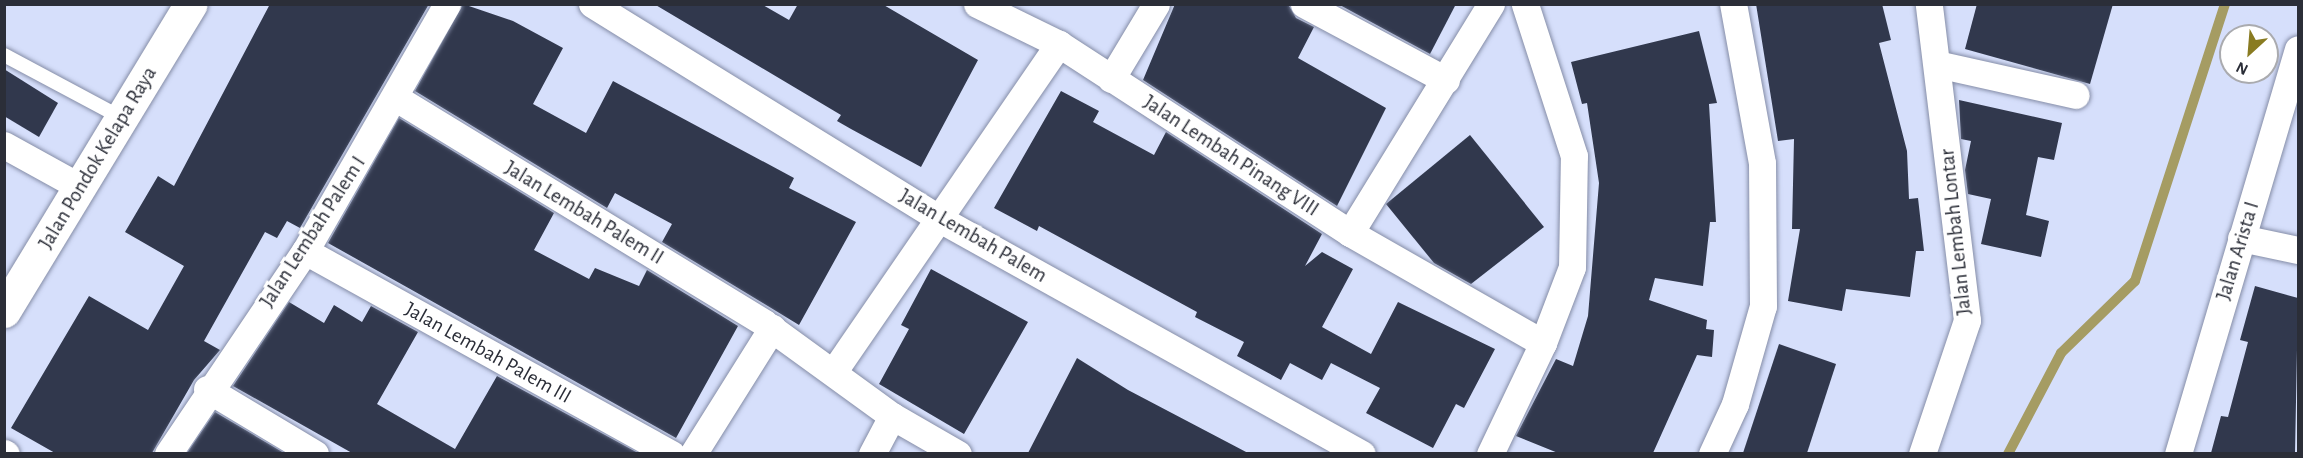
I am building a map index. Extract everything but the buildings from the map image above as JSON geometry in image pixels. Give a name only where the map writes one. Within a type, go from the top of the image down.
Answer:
[{"type":"street","name":"Jalan Pondok Kelapa Raya","points":[[4,311],[191,4]]},
{"type":"street","name":"Jalan Lembah Palem I","points":[[168,453],[207,389],[305,251],[396,98],[447,4]]},
{"type":"street","name":"Jalan Lembah Palem","points":[[592,4],[938,218],[1362,453]]},
{"type":"street","name":"Jalan Lembah Pinang VIII","points":[[977,4],[1020,13],[1059,44],[1111,79],[1350,233],[1543,343]]},
{"type":"street","points":[[1111,79],[1156,4]]},
{"type":"street","points":[[1304,4],[1446,80]]},
{"type":"street","points":[[1350,233],[1491,4]]},
{"type":"street","points":[[1490,453],[1543,343],[1572,267],[1574,156],[1525,4]]},
{"type":"street","points":[[1712,453],[1735,404],[1763,306],[1762,163],[1733,4]]},
{"type":"street","name":"Jalan Lembah Lontar","points":[[1922,453],[1967,320],[1929,4]]},
{"type":"street","points":[[834,371],[1059,44]]},
{"type":"street","name":"Jalan Arista I","points":[[2178,453],[2298,49]]},
{"type":"street","points":[[1937,64],[2076,95]]},
{"type":"street","name":"Jalan Lembah Palem II","points":[[396,98],[772,328],[834,371],[892,416],[958,453]]},
{"type":"street","points":[[4,145],[80,188]]},
{"type":"street","points":[[2241,238],[2298,250]]},
{"type":"street","name":"Jalan Lembah Palem III","points":[[305,251],[671,453]]},
{"type":"street","points":[[693,453],[772,328]]},
{"type":"street","points":[[207,389],[315,453]]},
{"type":"street","points":[[872,453],[892,416]]},
{"type":"lane","points":[[4,55],[122,118]]},
{"type":"waterway","points":[[2008,454],[2061,353],[2135,281],[2225,4]]}]
